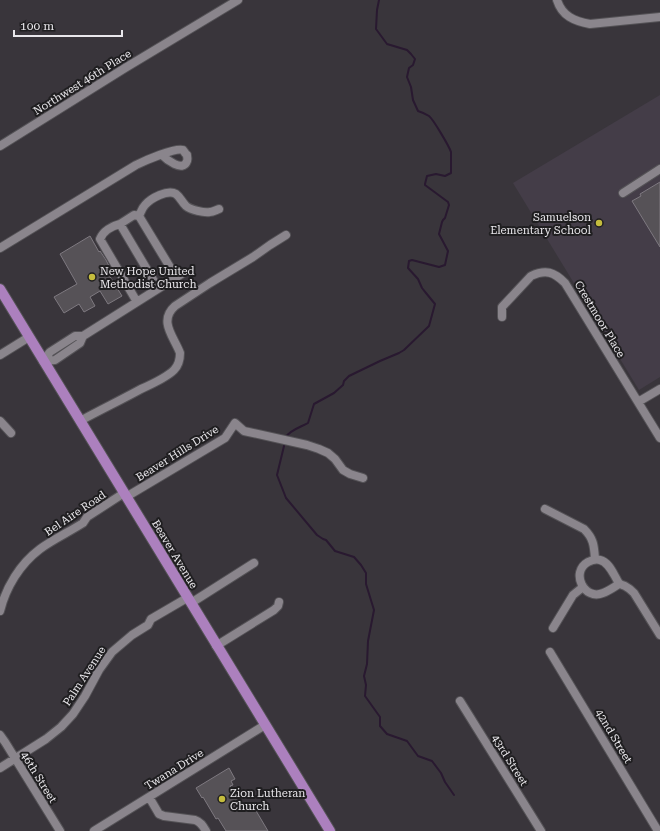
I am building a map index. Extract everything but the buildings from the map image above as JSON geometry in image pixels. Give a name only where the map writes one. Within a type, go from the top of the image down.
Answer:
[{"type":"main road","name":"Beaver Avenue","points":[[0,290],[330,831]]},
{"type":"street","name":"Northwest 46th Place","points":[[0,146],[238,0]]},
{"type":"street","points":[[556,0],[565,14],[571,19],[590,24],[660,17]]},
{"type":"street","points":[[0,248],[136,165],[162,154]]},
{"type":"street","points":[[623,193],[660,169]]},
{"type":"street","points":[[139,216],[145,204],[158,195],[168,192],[175,193],[190,210],[209,213],[219,209]]},
{"type":"street","points":[[137,302],[100,239],[101,235],[105,231],[115,225],[120,224],[134,215],[139,216]]},
{"type":"street","points":[[43,361],[55,360],[80,343],[83,336],[179,275],[139,216]]},
{"type":"street","points":[[120,224],[158,288]]},
{"type":"street","points":[[80,421],[149,385],[174,370],[178,364],[180,353],[167,325],[170,310],[286,235]]},
{"type":"street","name":"Crestmoor Place","points":[[502,317],[502,307],[531,276],[546,272],[558,276],[565,282],[660,438]]},
{"type":"street","points":[[0,355],[29,337]]},
{"type":"street","points":[[638,402],[660,389]]},
{"type":"street","points":[[0,420],[12,432]]},
{"type":"street","name":"Beaver Hills Drive","points":[[125,495],[225,438],[235,423],[244,430],[320,449],[335,459],[343,470],[363,478]]},
{"type":"street","name":"Bel Aire Road","points":[[0,611],[2,601],[11,582],[26,561],[41,549],[83,524],[86,517],[125,495]]},
{"type":"street","points":[[545,509],[584,529],[589,534],[594,548],[595,559]]},
{"type":"street","points":[[619,584],[604,593],[592,594],[587,591],[580,582],[583,566],[587,562],[595,559],[605,562],[619,584],[630,588],[660,635]]},
{"type":"street","name":"Palm Avenue","points":[[0,768],[46,739],[61,727],[73,714],[99,670],[112,652],[148,625],[151,619],[189,600],[254,563]]},
{"type":"street","points":[[553,628],[574,595],[583,587]]},
{"type":"street","points":[[216,646],[274,610],[278,606],[279,602]]},
{"type":"street","name":"42nd Street","points":[[550,652],[658,831]]},
{"type":"street","name":"43rd Street","points":[[460,701],[541,831]]},
{"type":"street","name":"Twana Drive","points":[[94,831],[265,725]]},
{"type":"street","name":"46th Street","points":[[0,735],[60,831]]},
{"type":"street","points":[[149,797],[159,814],[195,820],[201,823],[206,831]]},
{"type":"shaded area","name":"Samuelson Elementary School","points":[[660,95],[660,377],[639,390],[513,183]]},
{"type":"waterway","points":[[286,437],[293,431],[308,423],[314,404],[334,393],[343,385],[344,381],[349,376],[404,350],[429,326],[435,304],[422,288],[418,279],[408,268],[409,261],[412,260],[439,267],[445,265],[448,251],[439,234],[449,205],[448,202],[425,184],[427,176],[436,174],[445,176],[451,173],[451,152],[431,118],[428,115],[418,111],[413,100],[411,87],[407,77],[409,68],[413,65],[415,59],[407,50],[387,44],[376,29],[379,0]]},
{"type":"waterway","points":[[284,446],[277,475],[286,498],[317,535],[326,540],[335,551],[354,557],[366,573],[366,584],[374,610],[368,641],[367,664],[364,676],[366,685],[365,696],[380,717],[380,726],[387,734],[407,741],[418,756],[432,761],[454,795]]},
{"type":"place","name":"Samuelson Elementary School","points":[[599,223]]},
{"type":"place","name":"New Hope United Methodist Church","points":[[92,277]]},
{"type":"place","name":"Zion Lutheran Church","points":[[222,799]]}]
